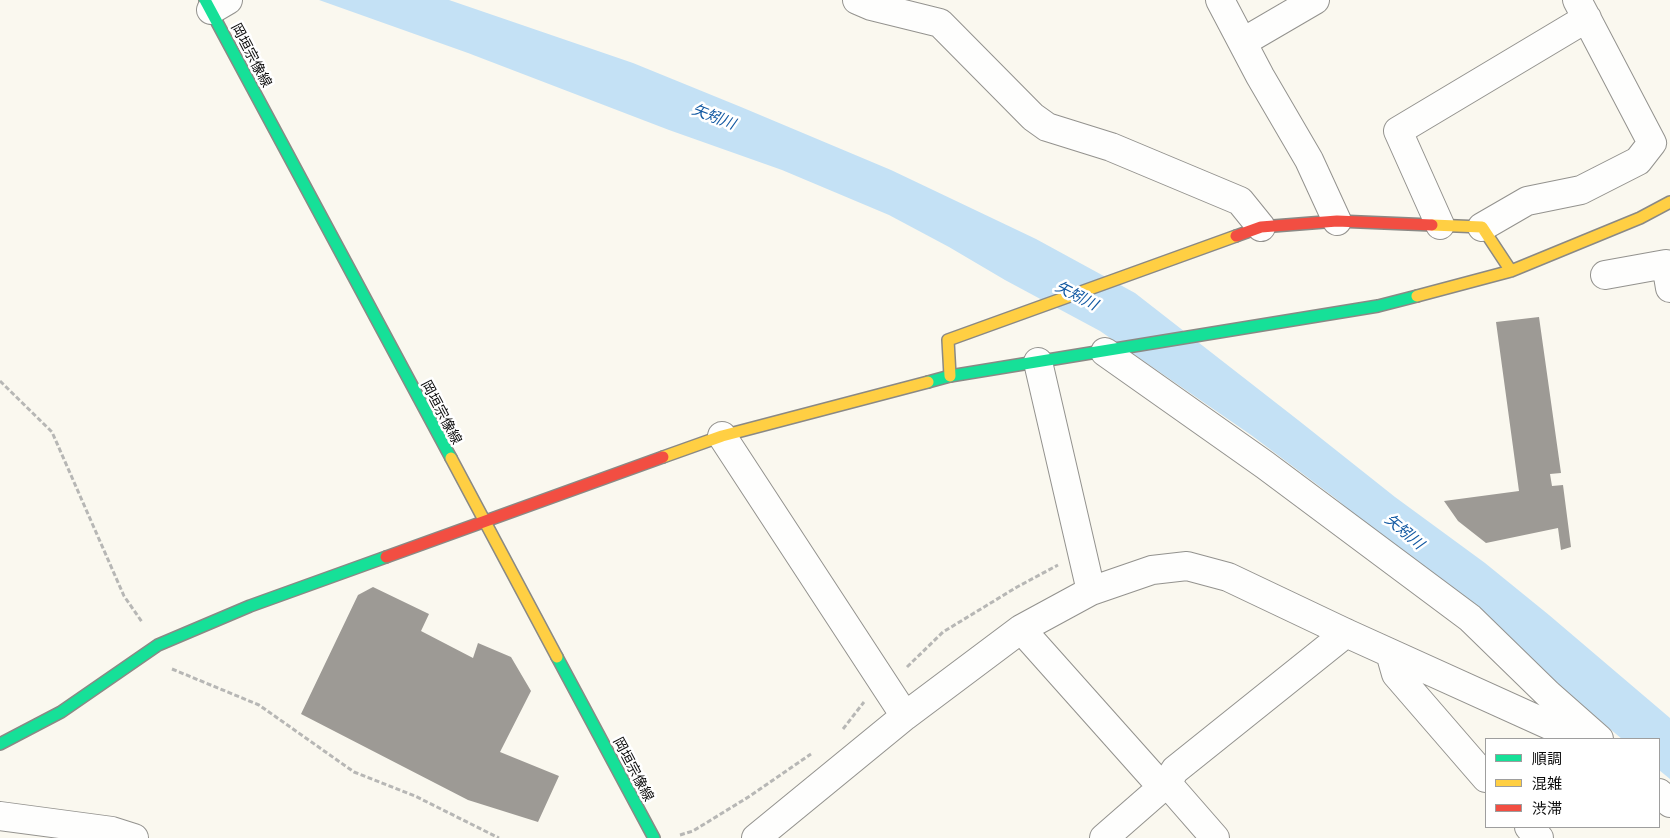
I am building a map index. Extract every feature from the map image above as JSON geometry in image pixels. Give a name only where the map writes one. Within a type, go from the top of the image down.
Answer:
[{"type":"street","points":[[857,0],[871,6],[940,22]]},
{"type":"street","points":[[918,0],[1033,117],[1047,127],[1111,146],[1240,201],[1261,227]]},
{"type":"street","points":[[1220,0],[1309,160],[1337,221]]},
{"type":"street","points":[[1243,42],[1315,0]]},
{"type":"street","name":"岡垣宗像線","points":[[215,3],[484,522],[654,838]]},
{"type":"street","points":[[950,376],[948,340],[1261,227],[1337,221],[1482,227],[1527,201],[1580,190],[1638,161],[1652,143],[1582,9],[1398,131],[1440,225]]},
{"type":"street","points":[[0,744],[61,712],[158,645],[250,606],[722,436],[950,376],[1378,306],[1511,271],[1640,218],[1670,202]]},
{"type":"street","points":[[1482,227],[1511,271]]},
{"type":"street","points":[[1605,275],[1669,271]]},
{"type":"street","points":[[1112,351],[1470,618],[1548,694],[1598,738]]},
{"type":"street","points":[[1038,362],[1091,591]]},
{"type":"street","points":[[722,436],[905,716]]},
{"type":"street","points":[[756,838],[905,716],[1021,629],[1091,591],[1152,570],[1187,566],[1228,576],[1346,633],[1578,738]]},
{"type":"street","points":[[1021,629],[1153,777],[1167,783],[1214,838]]},
{"type":"street","points":[[1104,838],[1167,783],[1175,770],[1346,633]]},
{"type":"street","points":[[1390,653],[1396,674],[1485,777]]},
{"type":"street","points":[[1660,794],[1670,803]]},
{"type":"street","points":[[0,816],[112,831],[134,838]]},
{"type":"street","points":[[1530,828],[1539,838]]},
{"type":"path","points":[[0,380],[52,432],[124,596],[158,645],[170,668],[259,705],[354,772],[415,796],[499,838]]},
{"type":"water","name":"矢矧川","points":[[319,0],[449,0],[633,63],[891,170],[1036,239],[1135,293],[1395,497],[1485,563],[1670,718],[1670,779],[1660,771],[1660,738],[1621,738],[1335,498],[1251,435],[1100,331],[889,215],[782,170],[669,130],[468,53]]},
{"type":"building","points":[[1539,317],[1561,473],[1550,474],[1552,486],[1563,485],[1571,547],[1561,550],[1558,528],[1486,543],[1458,521],[1444,501],[1519,491],[1496,322]]},
{"type":"building","points":[[373,587],[429,614],[421,631],[473,658],[478,643],[511,657],[531,691],[500,752],[559,776],[538,822],[468,800],[301,714],[358,595]]},
{"type":"traffic: fast","points":[[205,0],[451,458]]},
{"type":"traffic: fast","points":[[928,382],[950,376],[1378,306],[1417,296]]},
{"type":"traffic: fast","points":[[0,744],[61,712],[158,645],[250,606],[386,557]]},
{"type":"traffic: fast","points":[[557,657],[654,838]]},
{"type":"traffic: slow","points":[[1417,296],[1511,271],[1640,218],[1670,202]]},
{"type":"traffic: slow","points":[[1432,225],[1482,227],[1511,271]]},
{"type":"traffic: slow","points":[[950,376],[948,340],[1236,236]]},
{"type":"traffic: slow","points":[[663,457],[722,436],[928,382]]},
{"type":"traffic: slow","points":[[451,458],[557,657]]},
{"type":"traffic: jam","points":[[1236,236],[1261,227],[1337,221],[1432,225]]},
{"type":"traffic: jam","points":[[386,557],[663,457]]}]
